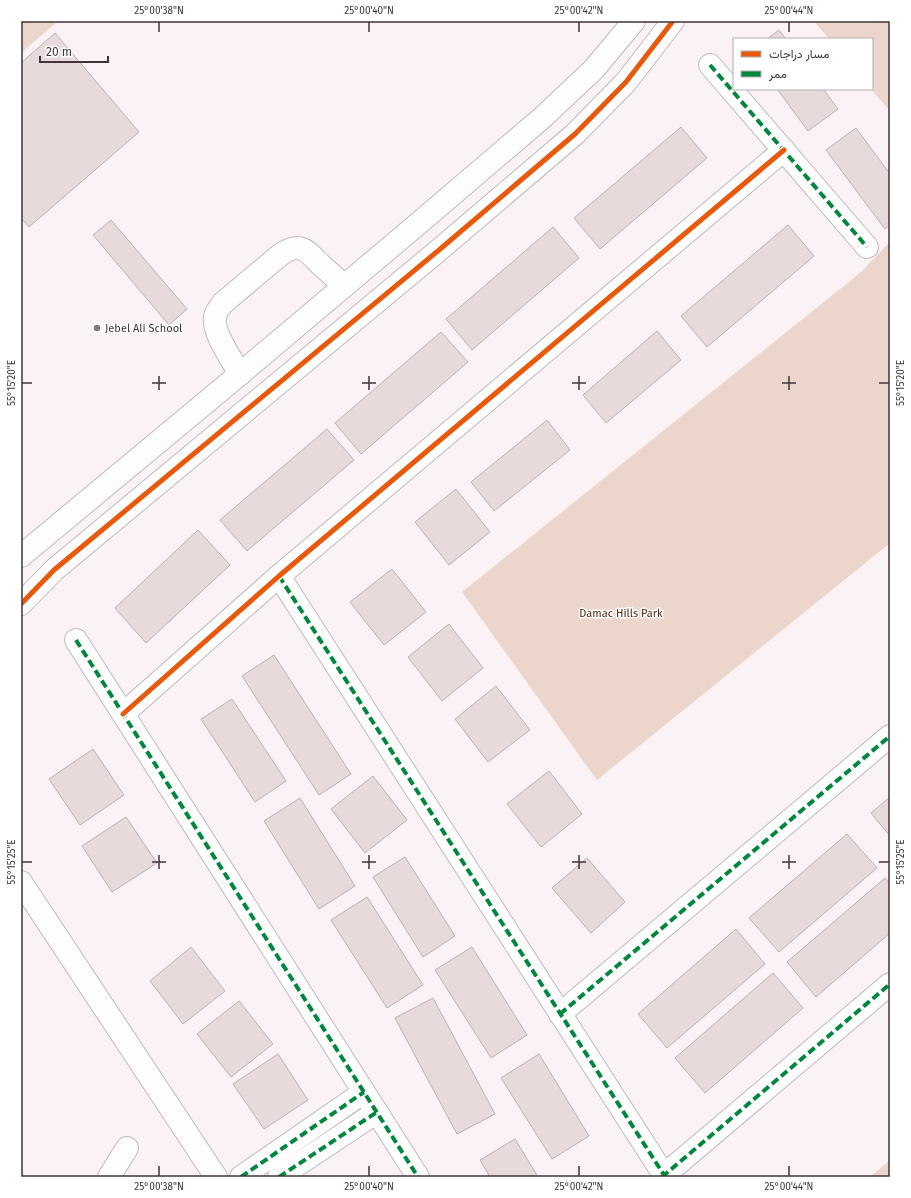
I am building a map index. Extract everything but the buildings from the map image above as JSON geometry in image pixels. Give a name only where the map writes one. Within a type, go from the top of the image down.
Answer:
[{"type":"street","points":[[21,556],[240,374],[542,118],[594,69],[634,21]]},
{"type":"street","points":[[21,604],[54,570],[439,250],[575,134],[626,82],[673,21]]},
{"type":"street","points":[[710,65],[868,247]]},
{"type":"street","points":[[123,714],[279,576],[784,150]]},
{"type":"street","points":[[240,374],[221,340],[216,327],[215,318],[223,303],[288,250],[298,248],[308,251],[344,286]]},
{"type":"street","points":[[279,576],[663,1176],[890,984]]},
{"type":"street","points":[[76,640],[418,1177]]},
{"type":"street","points":[[560,1014],[890,736]]},
{"type":"street","points":[[21,882],[216,1177]]},
{"type":"street","points":[[240,1177],[364,1092]]},
{"type":"street","points":[[279,1177],[377,1112]]},
{"type":"street","points":[[109,1177],[127,1148]]},
{"type":"green space","points":[[21,21],[58,21],[21,53]]},
{"type":"green space","points":[[814,21],[890,21],[890,111],[872,90],[873,38],[828,38]]},
{"type":"green space","name":"Damac Hills Park","points":[[890,242],[890,543],[597,780],[462,592],[860,273]]},
{"type":"green space","points":[[890,1160],[890,1177],[870,1177]]},
{"type":"marked path","points":[[710,65],[867,247]]},
{"type":"marked path","points":[[279,576],[664,1175]]},
{"type":"marked path","points":[[76,640],[418,1177]]},
{"type":"marked path","points":[[560,1014],[890,736]]},
{"type":"marked path","points":[[662,1177],[890,984]]},
{"type":"marked path","points":[[241,1177],[364,1092]]},
{"type":"marked path","points":[[279,1177],[377,1112]]},
{"type":"cycle path","points":[[21,604],[54,570],[439,250],[575,134],[626,82],[673,21]]},
{"type":"cycle path","points":[[123,714],[279,576],[784,150]]},
{"type":"place","name":"Jebel Ali School","points":[[97,328]]}]
